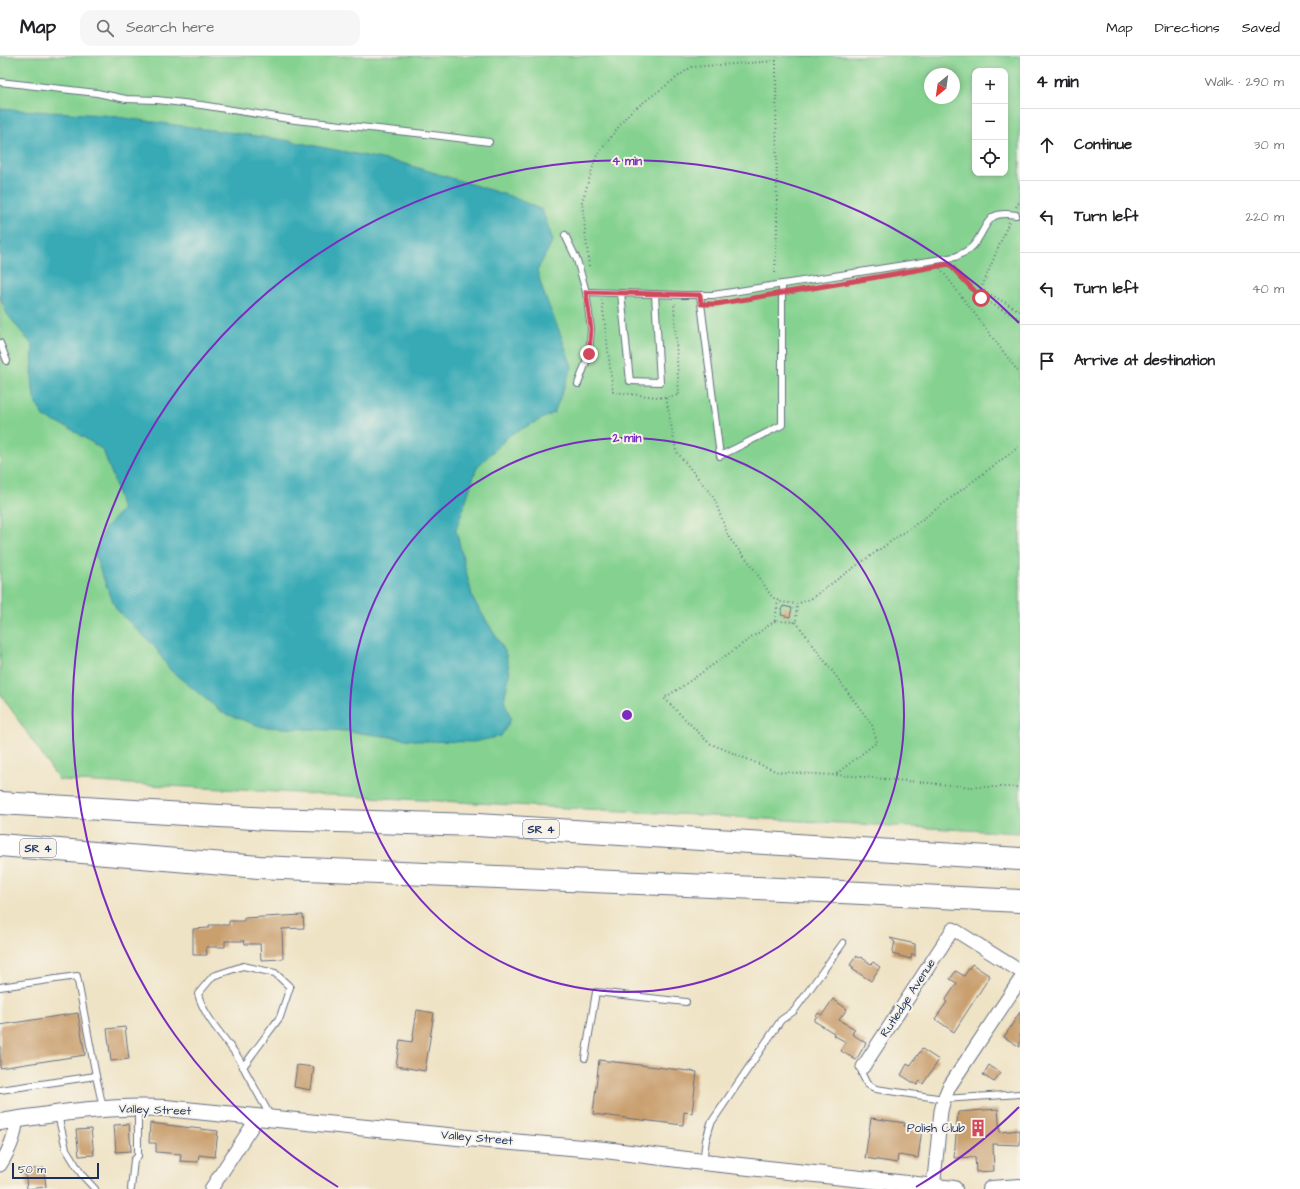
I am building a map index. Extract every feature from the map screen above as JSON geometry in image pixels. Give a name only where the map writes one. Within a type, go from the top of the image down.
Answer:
[{"type":"highway","name":"SR 4","points":[[0,803],[268,818],[477,825],[1020,859]]},
{"type":"highway","name":"SR 4","points":[[0,845],[259,867],[802,890],[1020,901]]},
{"type":"highway","points":[[920,853],[1020,851]]},
{"type":"street","name":"Rutledge Avenue","points":[[863,1067],[953,929],[1020,971]]},
{"type":"street","points":[[933,1188],[941,1111],[949,1087],[1020,980]]},
{"type":"street","name":"Valley Street","points":[[0,1122],[103,1109],[164,1108],[605,1150],[895,1182],[933,1188],[954,1189]]},
{"type":"street","points":[[211,1189],[265,1118]]},
{"type":"street","points":[[0,1165],[13,1140],[16,1130],[16,1119]]},
{"type":"street","points":[[990,1189],[1020,1187]]},
{"type":"lane","points":[[0,82],[126,99],[158,100],[201,105],[295,120],[489,142]]},
{"type":"lane","points":[[586,292],[713,295],[955,257],[968,250],[976,243],[987,223],[996,215],[1004,213],[1016,215]]},
{"type":"lane","points":[[565,235],[577,260],[586,292],[591,329],[589,354],[578,384]]},
{"type":"lane","points":[[700,295],[720,456],[782,425],[782,284]]},
{"type":"lane","points":[[621,293],[630,381],[660,382],[655,294]]},
{"type":"lane","points":[[0,343],[7,362]]},
{"type":"lane","points":[[703,1162],[706,1140],[711,1123],[725,1101],[781,1020],[794,1011],[843,943]]},
{"type":"lane","points":[[243,1067],[280,1017],[290,987],[275,973],[243,966],[212,976],[198,994],[202,1006],[211,1022],[236,1054],[265,1118]]},
{"type":"lane","points":[[0,987],[77,976],[103,1109]]},
{"type":"lane","points":[[585,1058],[596,992],[686,1002]]},
{"type":"lane","points":[[863,1067],[862,1074],[866,1084],[876,1089],[944,1099],[1020,1094]]},
{"type":"lane","points":[[0,1090],[96,1076]]},
{"type":"lane","points":[[131,1189],[134,1160],[138,1156],[138,1108]]},
{"type":"lane","points":[[58,1114],[66,1149],[82,1175],[95,1189]]},
{"type":"path","points":[[589,269],[582,202],[596,157],[629,113],[691,67],[776,61],[777,228],[775,277]]},
{"type":"path","points":[[1003,221],[1009,221],[981,289],[1020,311]]},
{"type":"path","points":[[955,263],[949,264],[981,298],[1020,319]]},
{"type":"path","points":[[944,266],[939,266],[1020,374]]},
{"type":"path","points":[[701,304],[674,304],[679,395],[666,398],[676,451],[714,498],[729,538],[752,566],[772,597],[781,602],[797,604],[812,598],[846,572],[923,519],[1020,446]]},
{"type":"path","points":[[775,621],[778,600]]},
{"type":"path","points":[[797,604],[796,622],[872,725],[877,742],[835,775]]},
{"type":"path","points":[[796,622],[775,621],[664,698],[709,743],[778,772],[853,776],[971,788],[1020,787]]},
{"type":"green space","points":[[0,56],[1020,56],[1020,833],[59,780],[0,693]]},
{"type":"water","points":[[0,109],[103,115],[285,140],[402,163],[510,196],[542,210],[553,240],[537,271],[544,294],[572,367],[554,413],[511,434],[477,467],[456,530],[473,599],[505,651],[510,673],[504,700],[511,719],[501,736],[474,742],[421,741],[346,731],[263,727],[223,713],[170,670],[155,647],[116,609],[95,554],[105,528],[122,510],[114,480],[103,450],[71,429],[44,417],[34,399],[32,379],[33,346],[7,314],[0,297]]},
{"type":"building","points":[[783,606],[792,608],[790,617],[781,615]]},
{"type":"building","points":[[303,915],[304,928],[282,929],[283,959],[261,960],[260,944],[245,944],[244,941],[225,941],[225,947],[206,947],[207,955],[193,955],[193,929],[209,928],[209,925],[229,925],[229,921],[244,921],[244,918]]},
{"type":"building","points":[[890,938],[915,944],[915,956],[912,954],[911,959],[892,954],[895,942]]},
{"type":"building","points":[[856,956],[861,957],[871,964],[873,962],[880,967],[871,981],[852,969],[854,968],[850,965]]},
{"type":"building","points":[[972,964],[990,976],[954,1032],[935,1019],[947,1002],[945,1001],[957,983],[950,979],[956,971],[964,976]]},
{"type":"building","points":[[833,999],[847,1009],[839,1020],[855,1029],[852,1034],[866,1043],[856,1060],[841,1051],[846,1042],[833,1035],[834,1033],[814,1021],[818,1013],[822,1015]]},
{"type":"building","points":[[417,1010],[434,1013],[425,1071],[396,1066],[400,1040],[412,1042]]},
{"type":"building","points":[[1020,1012],[1020,1047],[1004,1037]]},
{"type":"building","points":[[78,1013],[85,1055],[0,1068],[0,1025]]},
{"type":"building","points":[[125,1027],[129,1059],[111,1061],[107,1029]]},
{"type":"building","points":[[922,1049],[939,1060],[923,1084],[920,1081],[917,1085],[901,1075],[907,1064],[910,1066]]},
{"type":"building","points":[[599,1060],[697,1072],[692,1113],[684,1112],[683,1125],[593,1114]]},
{"type":"building","points":[[297,1065],[314,1067],[311,1090],[294,1087]]},
{"type":"building","points":[[989,1065],[1000,1073],[994,1082],[983,1075]]},
{"type":"building","name":"Polish Club","points":[[998,1109],[1000,1132],[1020,1130],[1020,1145],[993,1144],[994,1171],[976,1172],[975,1157],[954,1158],[958,1112]]},
{"type":"building","points":[[871,1118],[905,1123],[904,1126],[922,1129],[918,1158],[898,1155],[897,1163],[865,1158]]},
{"type":"building","points":[[150,1123],[218,1131],[215,1157],[199,1155],[198,1162],[180,1161],[181,1154],[156,1152],[156,1143],[149,1143]]},
{"type":"building","points":[[129,1124],[131,1151],[116,1152],[114,1125]]},
{"type":"building","points":[[91,1129],[94,1155],[79,1156],[76,1130]]},
{"type":"building","points":[[44,1168],[46,1187],[27,1189],[25,1170]]},
{"type":"place","name":"Polish Club","points":[[978,1128]]},
{"type":"route","points":[[589,354],[591,329],[586,292],[700,295],[701,304],[716,304],[805,288],[872,279],[949,264],[981,298]]}]
